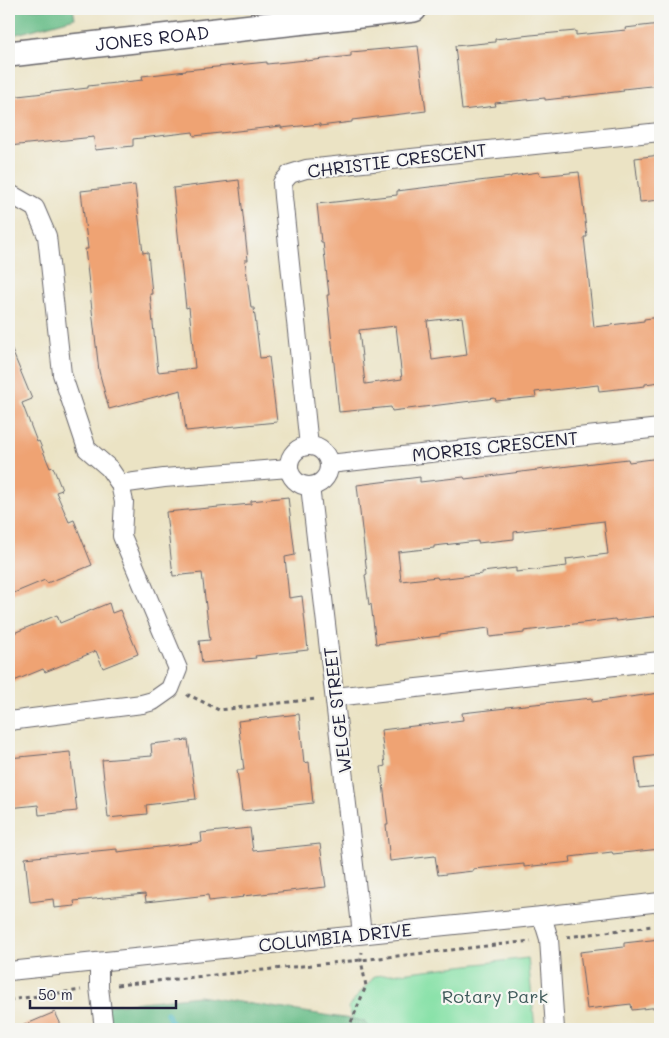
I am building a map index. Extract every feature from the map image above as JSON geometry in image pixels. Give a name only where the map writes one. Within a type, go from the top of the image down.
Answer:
[{"type":"street","name":"JONES ROAD","points":[[9,54],[414,9]]},
{"type":"street","name":"CHRISTIE CRESCENT","points":[[309,446],[282,183],[290,174],[306,169],[660,132]]},
{"type":"street","points":[[9,196],[12,195],[35,208],[47,236],[62,374],[88,449],[109,468],[120,484],[124,502],[122,536],[178,669],[170,689],[153,701],[9,721]]},
{"type":"street","name":"MORRIS CRESCENT","points":[[329,464],[660,428]]},
{"type":"street","points":[[309,446],[321,450],[326,455],[329,464],[328,474],[324,480],[319,484],[310,486],[300,484],[295,480],[289,468],[289,462],[296,450],[309,446]]},
{"type":"street","points":[[120,484],[164,478],[289,468]]},
{"type":"street","name":"WELGE STREET","points":[[310,486],[362,934]]},
{"type":"street","points":[[335,697],[660,661]]},
{"type":"street","name":"COLUMBIA DRIVE","points":[[9,971],[99,963],[660,902]]},
{"type":"street","points":[[542,916],[549,939],[555,1029]]},
{"type":"street","points":[[99,963],[99,987],[104,1029]]},
{"type":"path","points":[[183,701],[189,695],[219,710],[335,697]]},
{"type":"path","points":[[9,1000],[99,987],[361,960],[660,925]]},
{"type":"path","points":[[353,1029],[350,1025],[366,986],[361,960],[362,934]]},
{"type":"green space","points":[[9,9],[73,9],[75,18],[17,34],[9,34]]},
{"type":"green space","name":"Rotary Park","points":[[528,958],[535,1029],[355,1029],[348,1007],[375,976]]},
{"type":"green space","points":[[199,996],[364,1021],[369,1029],[103,1029],[93,1007]]},
{"type":"building","points":[[660,24],[660,85],[545,100],[545,98],[495,103],[496,106],[462,110],[455,46],[495,42],[495,39],[531,35],[576,31],[576,35],[626,30],[625,28]]},
{"type":"building","points":[[418,46],[426,111],[320,126],[320,124],[281,128],[281,126],[194,136],[193,132],[133,139],[133,146],[95,150],[94,137],[9,146],[9,97],[143,80],[142,76],[186,70],[267,62],[267,64],[306,61],[351,56],[351,52]]},
{"type":"building","points":[[660,155],[660,200],[640,202],[635,158]]},
{"type":"building","points":[[539,172],[540,176],[579,172],[587,237],[584,237],[594,327],[644,321],[644,319],[660,317],[660,382],[645,384],[645,386],[599,391],[598,385],[535,392],[536,397],[496,401],[495,398],[392,411],[391,407],[339,412],[327,295],[329,295],[317,204],[397,195],[397,191]],"holes":[[[462,317],[467,355],[432,360],[427,321]],[[396,326],[402,379],[365,384],[359,330]]]},
{"type":"building","points":[[239,180],[251,308],[254,308],[260,358],[269,357],[277,422],[186,431],[181,390],[109,409],[99,371],[85,249],[88,249],[81,191],[135,185],[143,253],[148,252],[158,372],[195,368],[189,307],[186,308],[173,188]]},
{"type":"building","points":[[9,343],[32,399],[22,403],[37,442],[39,441],[50,468],[53,467],[62,490],[56,492],[69,522],[74,520],[92,565],[47,583],[45,580],[9,595]]},
{"type":"building","points":[[660,458],[660,616],[566,625],[490,637],[489,628],[376,644],[365,575],[367,574],[357,485],[420,477],[420,482],[464,477],[465,479],[628,459],[629,462]],"holes":[[[604,521],[608,554],[566,559],[567,566],[516,572],[516,568],[438,579],[437,577],[401,581],[398,552],[478,541],[478,543],[514,539],[514,532]]]},
{"type":"building","points":[[288,497],[295,555],[285,557],[289,598],[302,596],[308,650],[255,656],[256,658],[202,663],[199,641],[210,640],[202,573],[173,576],[166,512],[251,504],[251,501]]},
{"type":"building","points":[[109,603],[112,613],[120,610],[138,654],[103,668],[96,651],[45,672],[43,669],[9,683],[9,635],[57,615],[60,623]]},
{"type":"building","points":[[660,693],[660,755],[635,758],[639,788],[660,786],[660,849],[613,854],[612,852],[570,857],[571,862],[524,867],[524,864],[473,869],[473,871],[438,875],[435,856],[390,861],[381,767],[385,766],[381,730],[463,720],[462,713],[506,707],[592,698],[592,702]]},
{"type":"building","points":[[299,714],[304,763],[309,762],[313,803],[242,811],[237,770],[244,770],[238,721]]},
{"type":"building","points":[[188,740],[196,799],[146,805],[147,814],[108,818],[102,760],[152,756],[151,744]]},
{"type":"building","points":[[70,752],[77,811],[39,815],[38,805],[9,808],[9,758]]},
{"type":"building","points":[[250,828],[253,851],[320,844],[326,887],[209,901],[208,895],[146,902],[145,894],[74,901],[75,906],[54,908],[53,899],[30,902],[25,858],[117,849],[117,852],[202,842],[201,833]]},
{"type":"building","points":[[660,939],[660,1007],[632,1010],[631,1004],[587,1009],[580,952],[624,947],[624,943]]},
{"type":"building","points":[[55,1012],[63,1029],[15,1029]]},
{"type":"waterway","points":[[167,1013],[174,1029]]}]
